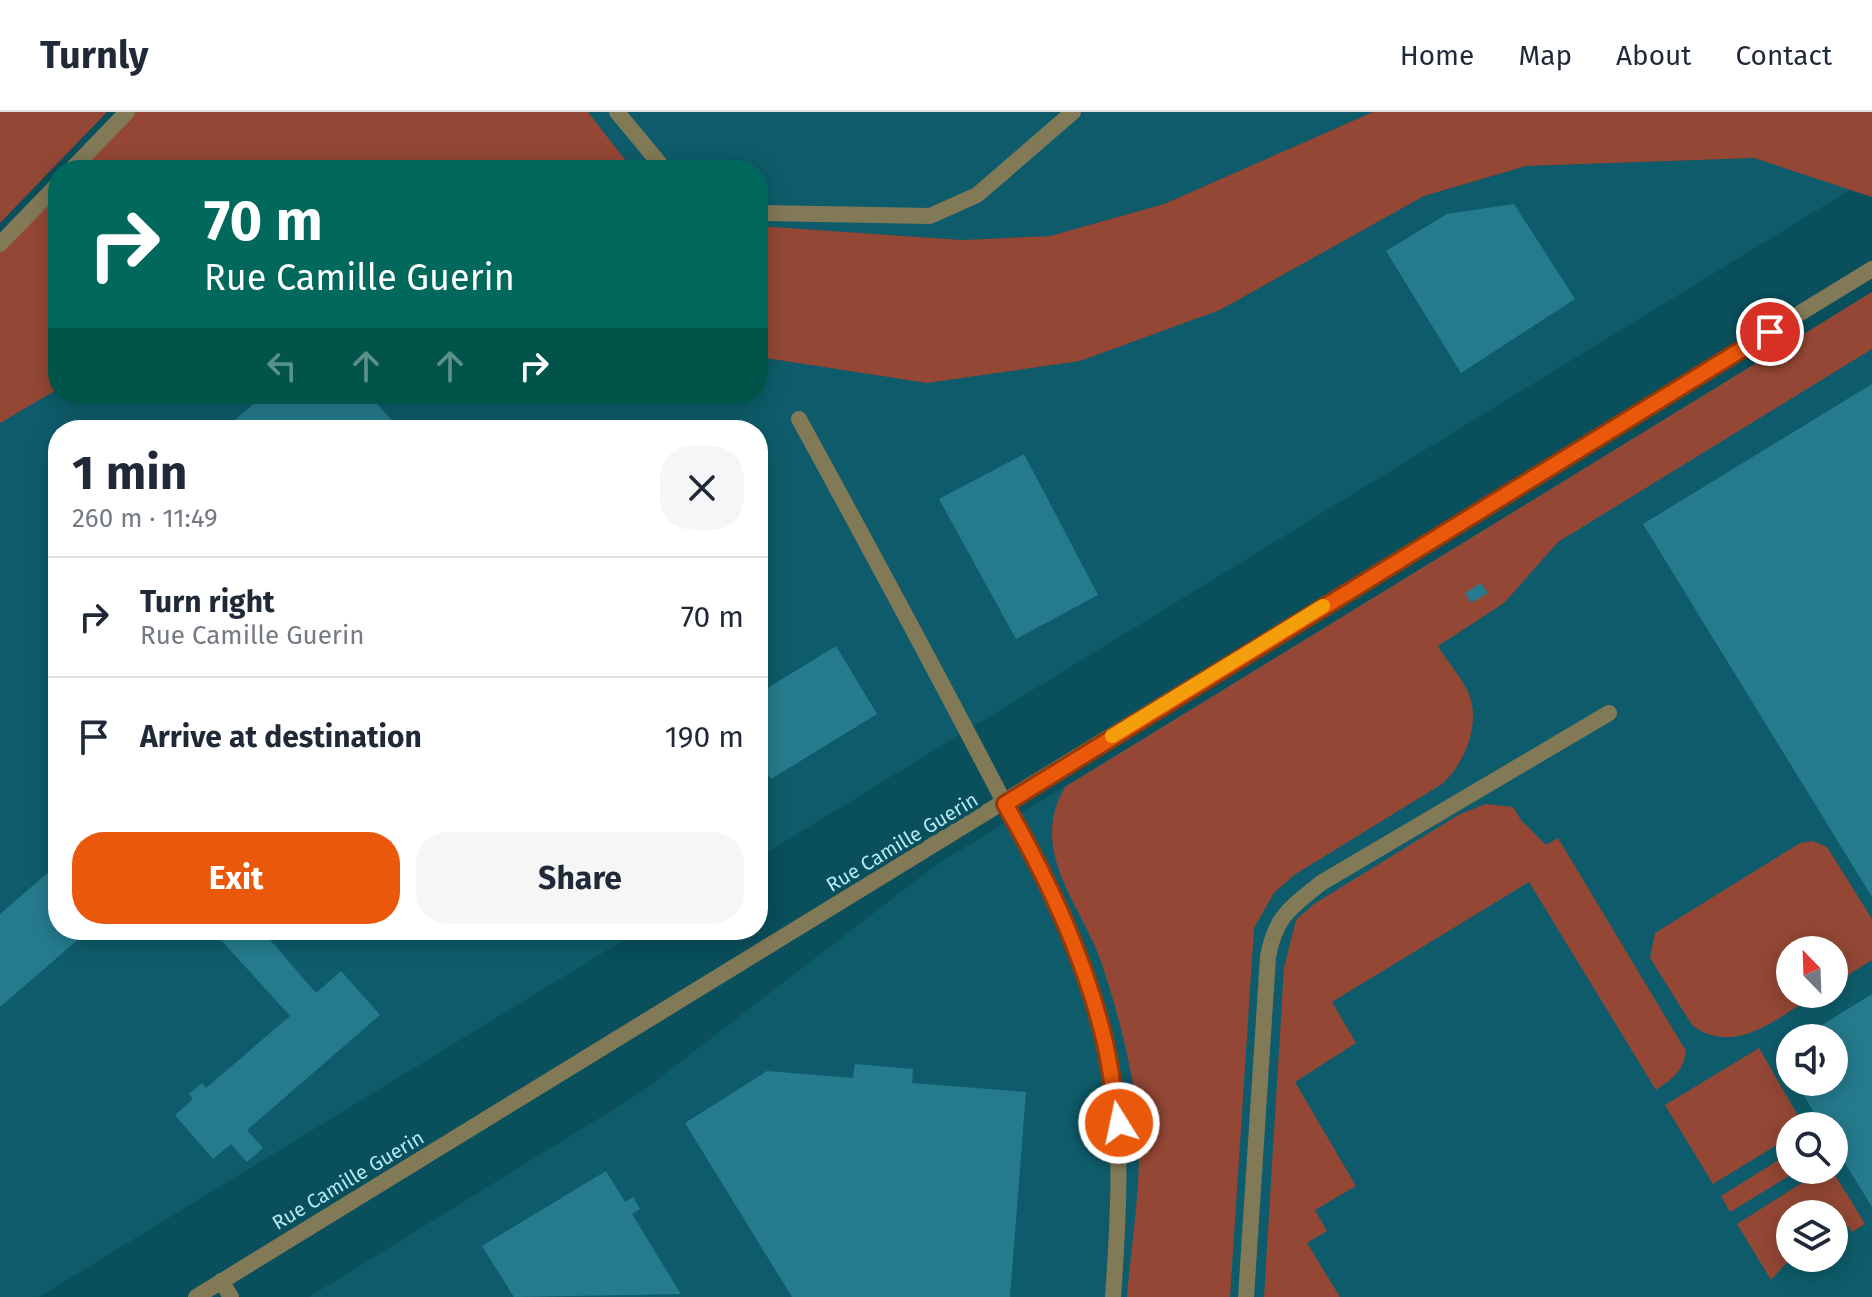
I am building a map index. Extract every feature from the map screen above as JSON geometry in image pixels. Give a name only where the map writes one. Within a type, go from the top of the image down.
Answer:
[{"type":"street","points":[[81,160],[127,112]]},
{"type":"street","points":[[617,112],[657,160]]},
{"type":"street","points":[[768,213],[930,216],[977,195],[1073,112]]},
{"type":"street","points":[[0,244],[48,194]]},
{"type":"street","name":"Rue Camille Guerin","points":[[196,1297],[1005,804],[1872,269]]},
{"type":"street","points":[[799,419],[969,731],[1057,907],[1105,1042],[1119,1123],[1118,1230],[1113,1297]]},
{"type":"street","points":[[1246,1297],[1272,931],[1282,915],[1321,883],[1609,713]]},
{"type":"street","points":[[221,1281],[231,1297]]},
{"type":"shaded area","points":[[0,112],[107,112],[61,160],[48,160],[48,173],[0,223]]},
{"type":"shaded area","points":[[127,112],[588,112],[625,160],[81,160]]},
{"type":"shaded area","points":[[588,112],[1373,112],[1164,204],[1050,236],[962,240],[768,227],[768,160],[625,160]]},
{"type":"shaded area","points":[[1373,112],[1872,112],[1872,197],[1754,158],[1526,166],[1424,196],[1220,310],[1080,361],[927,383],[768,359],[768,227],[962,240],[1050,236],[1164,204]]},
{"type":"shaded area","points":[[1754,158],[1853,188],[768,852],[768,420],[48,420],[48,940],[624,940],[39,1297],[0,1297],[0,423],[48,394],[48,404],[768,404],[768,359],[927,383],[1080,361],[1220,310],[1424,196],[1526,166]]},
{"type":"shaded area","points":[[48,194],[48,395],[0,423],[0,244]]},
{"type":"shaded area","points":[[1872,292],[1872,1297],[309,1297],[640,1093],[936,865]]},
{"type":"shaded area","points":[[1872,292],[1872,349],[1558,542],[1504,603],[1438,646],[1463,682],[1472,705],[1470,738],[1456,768],[1442,784],[1294,875],[1274,893],[1254,928],[1230,1297],[1127,1297],[1138,1179],[1137,1109],[1117,1012],[1105,974],[1054,853],[1052,832],[1055,810],[1065,787]]},
{"type":"shaded area","points":[[1486,804],[1513,807],[1521,820],[1546,845],[1558,838],[1686,1051],[1682,1064],[1672,1078],[1656,1090],[1529,882],[1332,1002],[1356,1043],[1295,1082],[1356,1186],[1315,1210],[1327,1231],[1307,1243],[1340,1297],[1264,1297],[1284,968],[1296,920],[1314,904],[1460,814]]},
{"type":"shaded area","points":[[1813,841],[1827,847],[1872,919],[1872,960],[1848,975],[1848,936],[1776,936],[1776,1008],[1794,1008],[1756,1030],[1740,1035],[1724,1037],[1708,1034],[1692,1025],[1650,958],[1655,933],[1800,843]]},
{"type":"shaded area","points":[[1759,1048],[1776,1077],[1776,1096],[1787,1096],[1796,1112],[1776,1112],[1776,1146],[1713,1184],[1665,1105]]},
{"type":"shaded area","points":[[1776,1162],[1776,1184],[1730,1212],[1721,1196]]},
{"type":"shaded area","points":[[1800,1184],[1841,1184],[1865,1224],[1852,1232],[1848,1226],[1848,1200],[1776,1200],[1778,1272],[1771,1280],[1737,1224]]},
{"type":"building","points":[[1514,204],[1575,299],[1461,373],[1386,251],[1447,214]]},
{"type":"building","points":[[1872,384],[1872,897],[1643,524]]},
{"type":"building","points":[[253,404],[378,404],[391,420],[235,420]]},
{"type":"building","points":[[1024,454],[1098,595],[1016,639],[939,499]]},
{"type":"building","points":[[1481,583],[1488,593],[1471,603],[1465,593]]},
{"type":"building","points":[[836,646],[877,714],[771,779],[768,774],[768,688]]},
{"type":"building","points":[[48,873],[48,940],[77,940],[0,1007],[0,914]]},
{"type":"building","points":[[221,940],[270,940],[316,993],[341,971],[380,1015],[247,1130],[263,1148],[247,1162],[231,1144],[213,1159],[175,1115],[193,1099],[189,1094],[202,1083],[206,1088],[290,1016]]},
{"type":"building","points":[[1872,994],[1872,1207],[1848,1168],[1848,1112],[1814,1112],[1804,1096],[1848,1096],[1848,1024],[1824,1024]]},
{"type":"building","points":[[855,1064],[913,1069],[912,1083],[1026,1092],[1010,1297],[792,1297],[685,1123],[767,1071],[853,1078]]},
{"type":"building","points":[[606,1171],[625,1202],[633,1197],[640,1209],[632,1214],[681,1294],[514,1297],[482,1246]]},
{"type":"slow traffic","points":[[1112,736],[1323,606]]},
{"type":"route","points":[[1119,1123],[1105,1042],[1081,966],[1057,907],[1005,804],[1770,332]]}]
